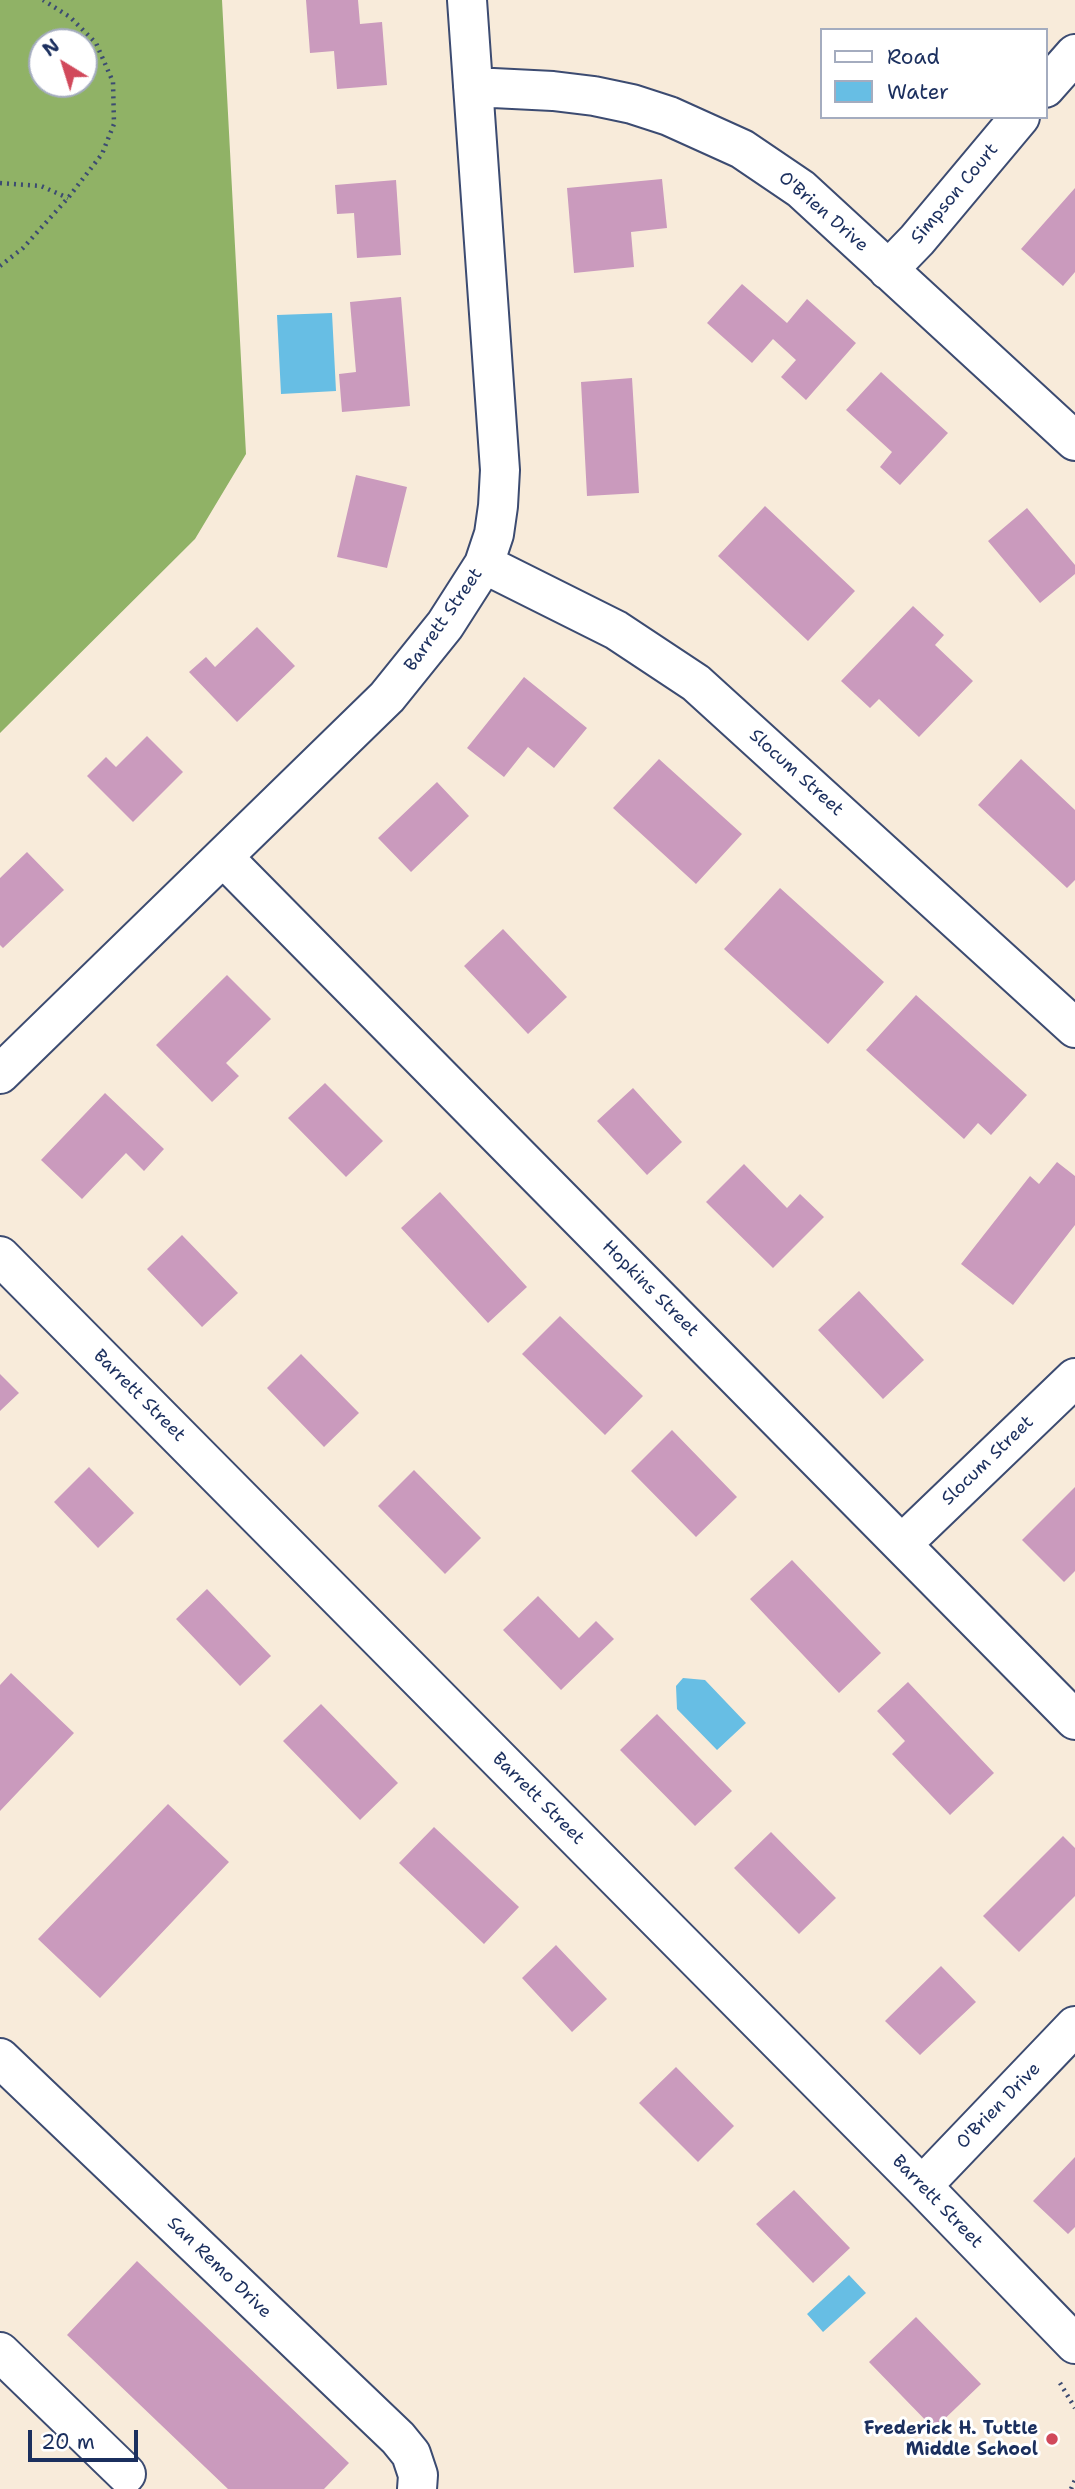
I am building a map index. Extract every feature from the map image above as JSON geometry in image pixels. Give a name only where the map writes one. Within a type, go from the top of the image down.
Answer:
[{"type":"street","name":"Barrett Street","points":[[0,1074],[225,858],[387,697],[446,625],[484,564],[494,534],[500,470],[467,0]]},
{"type":"street","points":[[1047,86],[1075,54]]},
{"type":"street","name":"O'Brien Drive","points":[[473,87],[594,96],[632,104],[742,149],[801,189],[1075,441]]},
{"type":"street","name":"Simpson Court","points":[[888,270],[918,240],[1018,119]]},
{"type":"street","name":"Slocum Street","points":[[484,564],[615,630],[695,683],[1075,1028]]},
{"type":"street","name":"Hopkins Street","points":[[225,858],[1075,1720]]},
{"type":"street","name":"Barrett Street","points":[[0,1256],[922,2186],[1075,2344]]},
{"type":"street","name":"Slocum Street","points":[[902,1544],[1075,1378]]},
{"type":"street","name":"O'Brien Drive","points":[[922,2186],[1075,2026]]},
{"type":"street","name":"San Remo Drive","points":[[0,2058],[398,2438],[411,2454],[418,2474],[417,2489]]},
{"type":"street","points":[[0,2352],[127,2484]]},
{"type":"path","points":[[0,266],[23,248],[68,198],[102,154],[114,124],[113,82],[96,43],[70,17],[43,0]]},
{"type":"path","points":[[0,183],[41,186],[68,198]]},
{"type":"path","points":[[1060,2383],[1075,2408]]},
{"type":"path","points":[[1071,2489],[1075,2480]]},
{"type":"green space","points":[[0,0],[222,0],[246,454],[195,539],[0,733]]},
{"type":"water","points":[[332,313],[336,391],[281,394],[277,315]]},
{"type":"water","points":[[683,1678],[705,1680],[746,1723],[717,1750],[677,1709],[676,1686]]},
{"type":"water","points":[[849,2275],[866,2293],[823,2332],[807,2314]]},
{"type":"building","points":[[306,0],[358,0],[360,24],[382,22],[387,85],[337,89],[334,51],[310,53]]},
{"type":"building","points":[[662,179],[667,228],[631,232],[634,267],[574,273],[567,188]]},
{"type":"building","points":[[396,180],[401,255],[357,258],[354,213],[337,214],[335,185]]},
{"type":"building","points":[[1075,188],[1075,272],[1063,286],[1021,249]]},
{"type":"building","points":[[742,284],[787,323],[807,299],[856,343],[806,400],[781,377],[796,360],[773,339],[752,363],[707,323]]},
{"type":"building","points":[[401,297],[410,406],[342,412],[339,374],[356,372],[350,302]]},
{"type":"building","points":[[881,372],[948,433],[900,485],[880,467],[892,452],[846,410]]},
{"type":"building","points":[[632,378],[639,493],[587,496],[581,382]]},
{"type":"building","points":[[356,475],[407,487],[387,568],[337,557]]},
{"type":"building","points":[[765,506],[855,591],[808,641],[718,556]]},
{"type":"building","points":[[1027,508],[1075,565],[1075,574],[1040,603],[988,541]]},
{"type":"building","points":[[913,606],[944,635],[935,645],[973,681],[919,737],[879,699],[870,708],[841,681]]},
{"type":"building","points":[[257,627],[295,666],[237,722],[189,672],[206,657],[215,667]]},
{"type":"building","points":[[524,677],[587,728],[554,768],[528,747],[504,777],[467,748]]},
{"type":"building","points":[[147,736],[183,772],[133,822],[87,776],[106,757],[116,767]]},
{"type":"building","points":[[659,759],[742,834],[696,884],[613,808]]},
{"type":"building","points":[[1021,759],[1075,810],[1075,880],[1067,888],[978,805]]},
{"type":"building","points":[[437,782],[469,816],[411,872],[378,838]]},
{"type":"building","points":[[27,852],[64,890],[3,948],[0,945],[0,878]]},
{"type":"building","points":[[780,888],[884,982],[828,1044],[724,949]]},
{"type":"building","points":[[503,929],[567,997],[528,1034],[464,966]]},
{"type":"building","points":[[227,975],[271,1019],[226,1063],[239,1076],[212,1102],[156,1045]]},
{"type":"building","points":[[916,995],[1027,1095],[991,1135],[978,1123],[964,1139],[866,1050]]},
{"type":"building","points":[[325,1083],[383,1141],[346,1177],[288,1118]]},
{"type":"building","points":[[633,1088],[682,1142],[647,1175],[597,1121]]},
{"type":"building","points":[[105,1093],[164,1149],[144,1171],[126,1153],[82,1199],[41,1160]]},
{"type":"building","points":[[1057,1162],[1075,1176],[1075,1225],[1013,1305],[961,1264],[1030,1176],[1039,1184]]},
{"type":"building","points":[[744,1164],[787,1208],[800,1194],[824,1217],[773,1268],[706,1202]]},
{"type":"building","points":[[440,1192],[527,1287],[488,1323],[401,1228]]},
{"type":"building","points":[[182,1235],[238,1293],[202,1327],[147,1269]]},
{"type":"building","points":[[859,1291],[924,1360],[883,1399],[818,1330]]},
{"type":"building","points":[[560,1316],[643,1396],[605,1435],[522,1354]]},
{"type":"building","points":[[301,1354],[359,1413],[324,1447],[267,1388]]},
{"type":"building","points":[[0,1374],[19,1393],[0,1411]]},
{"type":"building","points":[[672,1430],[737,1497],[696,1537],[631,1471]]},
{"type":"building","points":[[89,1467],[134,1513],[98,1548],[54,1502]]},
{"type":"building","points":[[414,1470],[481,1538],[445,1574],[378,1506]]},
{"type":"building","points":[[1075,1487],[1075,1571],[1064,1582],[1022,1540]]},
{"type":"building","points":[[792,1560],[881,1653],[839,1693],[750,1599]]},
{"type":"building","points":[[207,1589],[271,1656],[240,1686],[176,1619]]},
{"type":"building","points":[[538,1596],[579,1638],[596,1621],[614,1639],[561,1690],[503,1630]]},
{"type":"building","points":[[11,1673],[74,1733],[0,1811],[0,1685]]},
{"type":"building","points":[[908,1682],[994,1773],[950,1815],[892,1754],[905,1741],[877,1711]]},
{"type":"building","points":[[321,1704],[398,1783],[360,1820],[283,1741]]},
{"type":"building","points":[[657,1714],[732,1791],[695,1826],[620,1750]]},
{"type":"building","points":[[168,1804],[229,1862],[100,1998],[38,1939]]},
{"type":"building","points":[[434,1827],[519,1907],[484,1944],[399,1863]]},
{"type":"building","points":[[771,1832],[836,1898],[799,1934],[734,1868]]},
{"type":"building","points":[[1063,1836],[1075,1848],[1075,1896],[1019,1952],[983,1916]]},
{"type":"building","points":[[556,1945],[607,1999],[572,2032],[522,1978]]},
{"type":"building","points":[[941,1966],[976,2002],[920,2055],[885,2021]]},
{"type":"building","points":[[676,2067],[734,2126],[698,2162],[639,2103]]},
{"type":"building","points":[[1075,2157],[1075,2227],[1068,2234],[1033,2201]]},
{"type":"building","points":[[794,2190],[850,2248],[813,2283],[756,2224]]},
{"type":"building","points":[[137,2261],[349,2463],[324,2489],[228,2489],[67,2335]]},
{"type":"building","points":[[916,2317],[981,2384],[934,2429],[869,2362]]},
{"type":"place","name":"Frederick H. Tuttle Middle School","points":[[1052,2439]]}]
